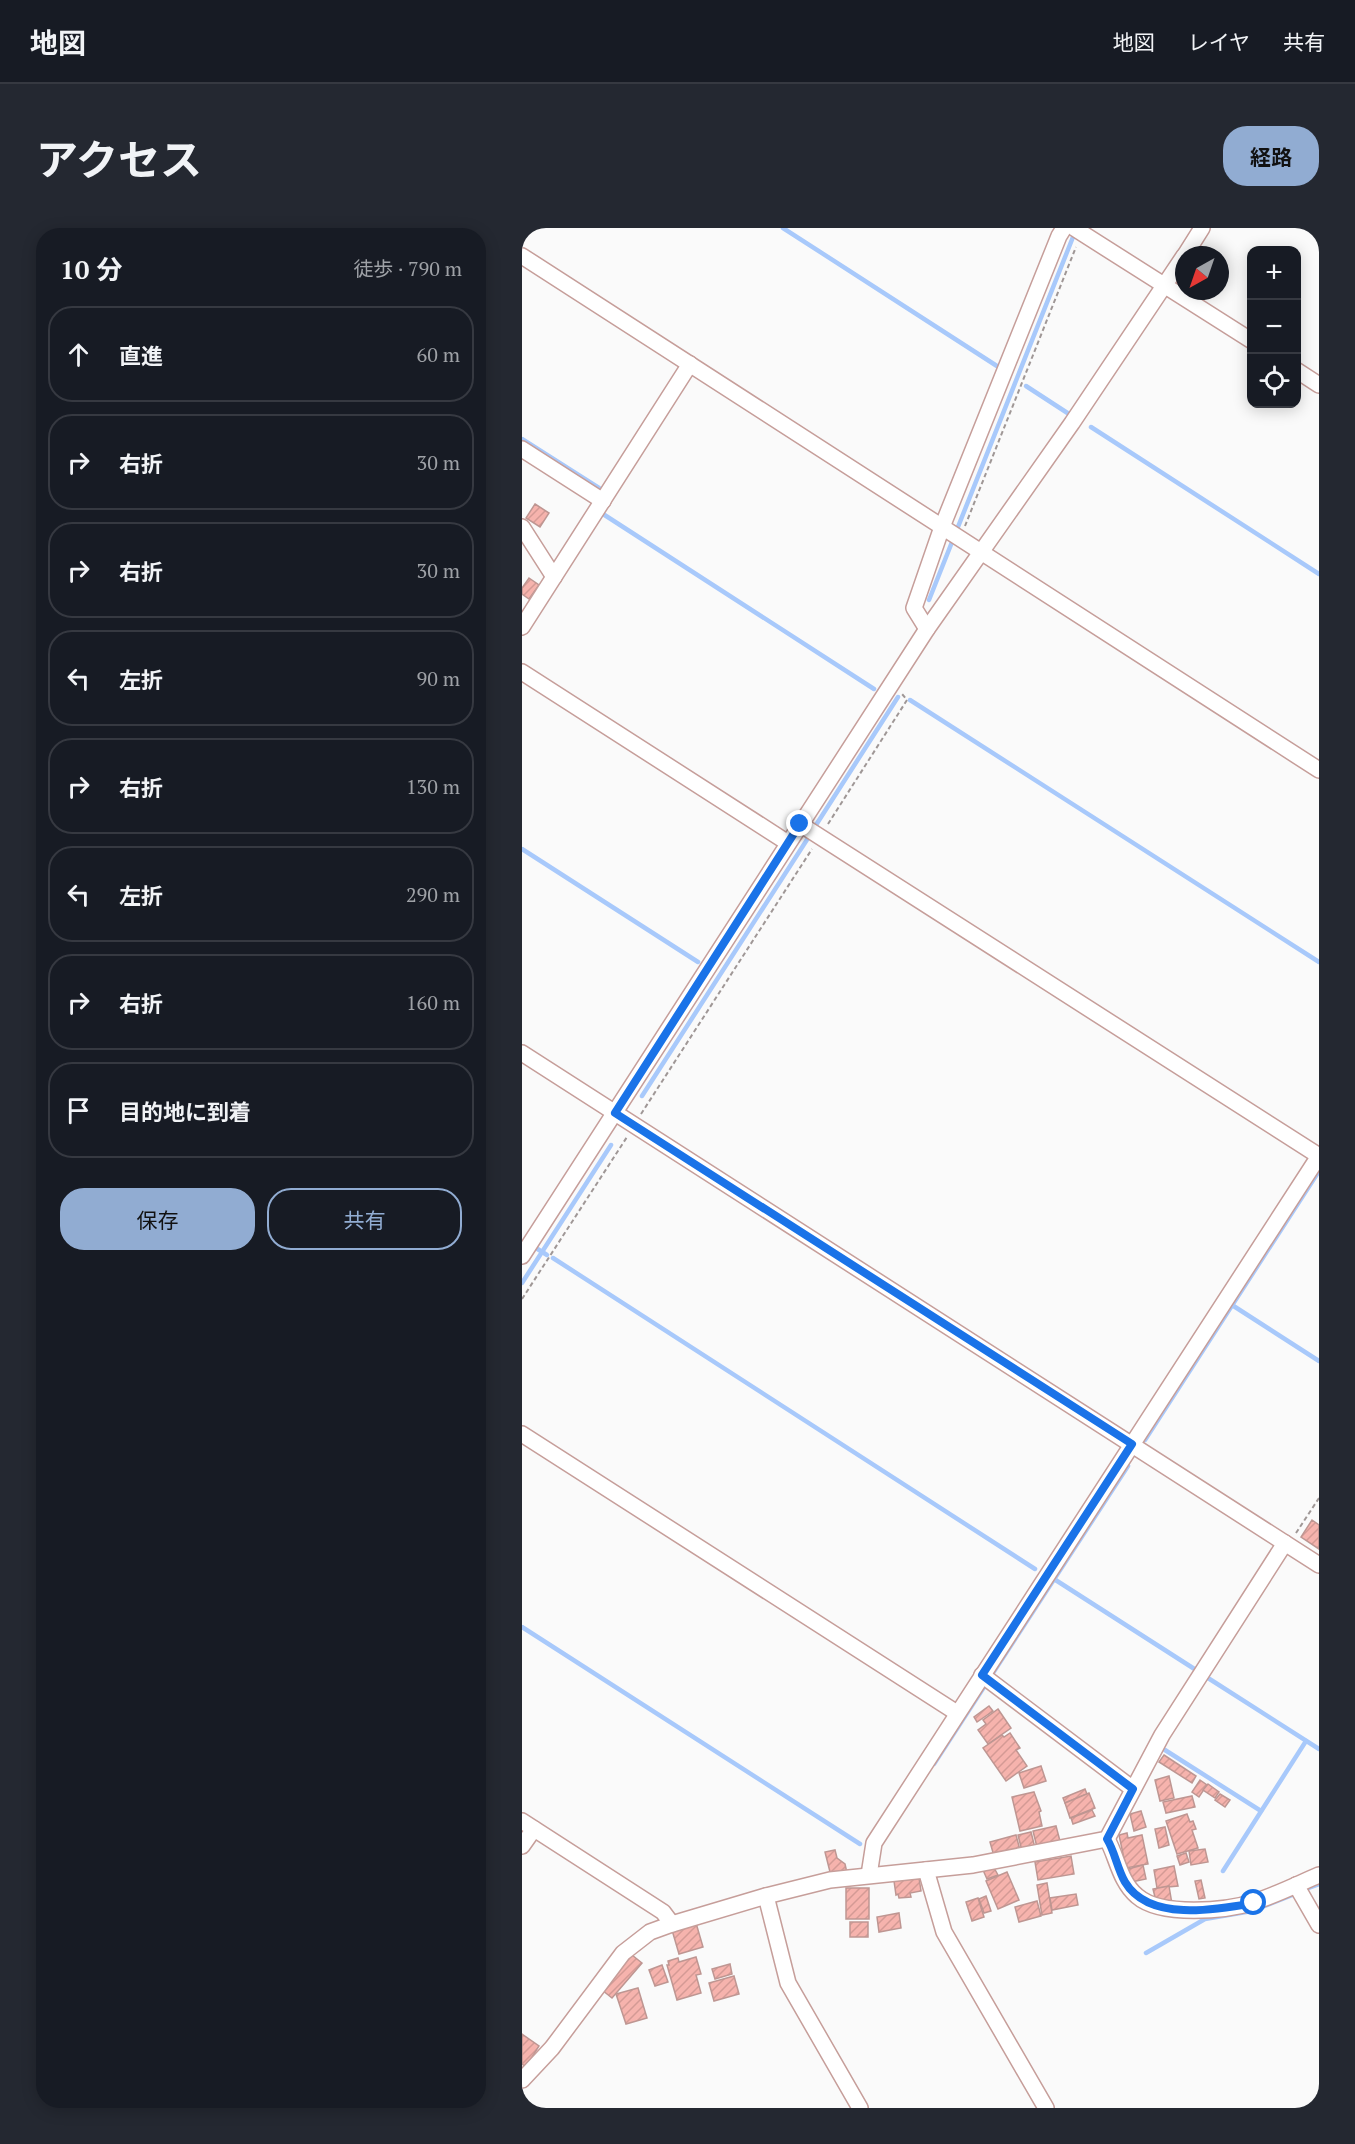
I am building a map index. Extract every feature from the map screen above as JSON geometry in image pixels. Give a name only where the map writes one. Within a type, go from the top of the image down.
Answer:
[{"type":"street","points":[[927,629],[914,608],[953,534],[1059,236],[1065,228]]},
{"type":"street","points":[[1190,246],[1202,228]]},
{"type":"street","points":[[1079,231],[1247,338]]},
{"type":"street","points":[[522,256],[1319,770]]},
{"type":"street","points":[[522,1256],[927,629],[1072,423],[1175,269]]},
{"type":"street","points":[[522,627],[690,364]]},
{"type":"street","points":[[1301,373],[1319,385]]},
{"type":"street","points":[[522,449],[603,501]]},
{"type":"street","points":[[522,527],[554,577]]},
{"type":"street","points":[[522,672],[788,843]]},
{"type":"street","points":[[800,824],[1319,1156],[874,1843],[869,1875]]},
{"type":"street","points":[[522,1053],[1319,1565]]},
{"type":"street","points":[[522,1434],[957,1713]]},
{"type":"street","points":[[1107,1839],[1162,1735],[1287,1544]]},
{"type":"street","points":[[982,1675],[1133,1789]]},
{"type":"street","points":[[522,1846],[528,1825],[663,1912],[672,1924]]},
{"type":"street","points":[[522,2080],[552,2048],[623,1953],[650,1932],[766,1896],[830,1880],[973,1865],[1107,1839]]},
{"type":"street","points":[[1107,1839],[1114,1851],[1124,1880],[1136,1896],[1147,1903],[1173,1909],[1216,1910],[1254,1903],[1319,1875]]},
{"type":"street","points":[[926,1870],[944,1932],[1046,2108]]},
{"type":"street","points":[[1296,1885],[1319,1925]]},
{"type":"street","points":[[766,1896],[788,1983],[860,2108]]},
{"type":"path","points":[[953,534],[1079,231]]},
{"type":"path","points":[[522,1299],[908,700],[902,696],[905,686]]},
{"type":"path","points":[[1287,1544],[1319,1498]]},
{"type":"building","points":[[535,504],[549,513],[540,527],[526,518]]},
{"type":"building","points":[[529,578],[539,585],[529,599],[522,594],[522,588]]},
{"type":"building","points":[[1312,1520],[1319,1525],[1319,1549],[1301,1537]]},
{"type":"building","points":[[989,1706],[993,1711],[977,1722],[974,1717]]},
{"type":"building","points":[[998,1709],[1011,1728],[988,1744],[978,1730],[986,1724],[983,1720]]},
{"type":"building","points":[[1010,1733],[1020,1748],[1016,1750],[1027,1766],[1006,1781],[983,1748],[1002,1735],[1004,1737]]},
{"type":"building","points":[[1164,1755],[1196,1776],[1192,1783],[1159,1762]]},
{"type":"building","points":[[1041,1766],[1046,1781],[1024,1788],[1019,1773]]},
{"type":"building","points":[[1169,1776],[1174,1798],[1160,1801],[1155,1780]]},
{"type":"building","points":[[1200,1780],[1207,1785],[1199,1797],[1192,1792]]},
{"type":"building","points":[[1208,1784],[1219,1792],[1215,1798],[1203,1790]]},
{"type":"building","points":[[1085,1789],[1087,1794],[1065,1803],[1063,1798]]},
{"type":"building","points":[[1034,1792],[1041,1811],[1039,1812],[1042,1826],[1020,1831],[1012,1797]]},
{"type":"building","points":[[1089,1793],[1095,1808],[1070,1818],[1065,1803]]},
{"type":"building","points":[[1220,1794],[1230,1800],[1225,1807],[1215,1800]]},
{"type":"building","points":[[1192,1796],[1195,1807],[1166,1813],[1163,1802]]},
{"type":"building","points":[[1092,1810],[1095,1816],[1073,1824],[1071,1818]]},
{"type":"building","points":[[1141,1811],[1146,1827],[1134,1831],[1130,1814]]},
{"type":"building","points":[[1187,1814],[1196,1829],[1192,1830],[1198,1848],[1177,1854],[1166,1821]]},
{"type":"building","points":[[1056,1826],[1060,1841],[1037,1847],[1033,1831]]},
{"type":"building","points":[[1165,1827],[1169,1845],[1159,1848],[1155,1829]]},
{"type":"building","points":[[1031,1832],[1035,1848],[1022,1851],[1018,1835]]},
{"type":"building","points":[[1127,1833],[1128,1838],[1142,1835],[1148,1864],[1126,1868],[1119,1835]]},
{"type":"building","points":[[1016,1835],[1020,1850],[994,1856],[990,1842]]},
{"type":"building","points":[[1205,1849],[1208,1862],[1191,1865],[1189,1851]]},
{"type":"building","points":[[835,1850],[837,1858],[845,1864],[847,1873],[831,1876],[825,1852]]},
{"type":"building","points":[[1186,1853],[1189,1862],[1180,1865],[1177,1856]]},
{"type":"building","points":[[1071,1856],[1074,1874],[1038,1880],[1035,1862]]},
{"type":"building","points":[[1143,1865],[1146,1879],[1131,1882],[1128,1869]]},
{"type":"building","points":[[993,1866],[998,1875],[987,1879],[983,1870]]},
{"type":"building","points":[[1174,1866],[1178,1886],[1157,1888],[1154,1870]]},
{"type":"building","points":[[1007,1872],[1019,1900],[998,1909],[986,1881]]},
{"type":"building","points":[[919,1878],[921,1891],[910,1893],[911,1897],[899,1898],[898,1894],[896,1895],[894,1881]]},
{"type":"building","points":[[1201,1880],[1205,1898],[1199,1899],[1195,1881]]},
{"type":"building","points":[[1047,1883],[1052,1913],[1042,1915],[1037,1885]]},
{"type":"building","points":[[1169,1886],[1172,1904],[1156,1901],[1153,1889]]},
{"type":"building","points":[[846,1888],[869,1888],[869,1919],[846,1919]]},
{"type":"building","points":[[1076,1894],[1078,1905],[1052,1910],[1050,1898]]},
{"type":"building","points":[[986,1896],[991,1911],[984,1913],[979,1899]]},
{"type":"building","points":[[978,1898],[984,1917],[972,1921],[966,1902]]},
{"type":"building","points":[[1037,1901],[1041,1916],[1019,1922],[1015,1907]]},
{"type":"building","points":[[899,1913],[901,1928],[879,1932],[877,1917]]},
{"type":"building","points":[[850,1922],[868,1922],[868,1937],[850,1937]]},
{"type":"building","points":[[696,1923],[703,1947],[679,1954],[672,1930]]},
{"type":"building","points":[[632,1955],[642,1963],[612,1998],[602,1990]]},
{"type":"building","points":[[696,1957],[701,1974],[696,1975],[701,1993],[677,2000],[667,1965],[669,1965],[668,1961],[678,1958],[679,1962]]},
{"type":"building","points":[[730,1964],[732,1974],[715,1979],[712,1969]]},
{"type":"building","points":[[662,1965],[668,1982],[655,1986],[649,1970]]},
{"type":"building","points":[[734,1976],[739,1994],[714,2001],[709,1983]]},
{"type":"building","points":[[638,1988],[647,2018],[626,2024],[616,1994]]},
{"type":"building","points":[[522,2034],[539,2046],[526,2067],[522,2064]]},
{"type":"waterway","points":[[783,228],[1000,368]]},
{"type":"waterway","points":[[929,600],[1075,232]]},
{"type":"waterway","points":[[1026,386],[1069,414]]},
{"type":"waterway","points":[[1091,427],[1319,574]]},
{"type":"waterway","points":[[522,439],[599,488]]},
{"type":"waterway","points":[[603,514],[874,689]]},
{"type":"waterway","points":[[816,825],[898,697]]},
{"type":"waterway","points":[[910,700],[1319,962]]},
{"type":"waterway","points":[[642,1096],[810,835]]},
{"type":"waterway","points":[[522,849],[698,962]]},
{"type":"waterway","points":[[522,1283],[611,1145]]},
{"type":"waterway","points":[[1145,1440],[1319,1171]]},
{"type":"waterway","points":[[536,1248],[547,1255]]},
{"type":"waterway","points":[[553,1258],[1035,1569]]},
{"type":"waterway","points":[[1232,1305],[1319,1361]]},
{"type":"waterway","points":[[993,1673],[1128,1466]]},
{"type":"waterway","points":[[1054,1579],[1196,1670]]},
{"type":"waterway","points":[[522,1627],[860,1844]]},
{"type":"waterway","points":[[1208,1678],[1319,1749]]},
{"type":"waterway","points":[[934,1764],[986,1684]]},
{"type":"waterway","points":[[1223,1871],[1306,1741]]},
{"type":"waterway","points":[[1165,1750],[1261,1811]]},
{"type":"waterway","points":[[1306,1889],[1319,1884]]},
{"type":"waterway","points":[[1146,1953],[1205,1919],[1252,1911],[1295,1894]]},
{"type":"route","points":[[800,824],[615,1113],[1132,1444],[982,1675],[1133,1789],[1107,1839],[1114,1851],[1124,1880],[1136,1896],[1147,1903],[1173,1909],[1216,1910],[1254,1903]]}]
